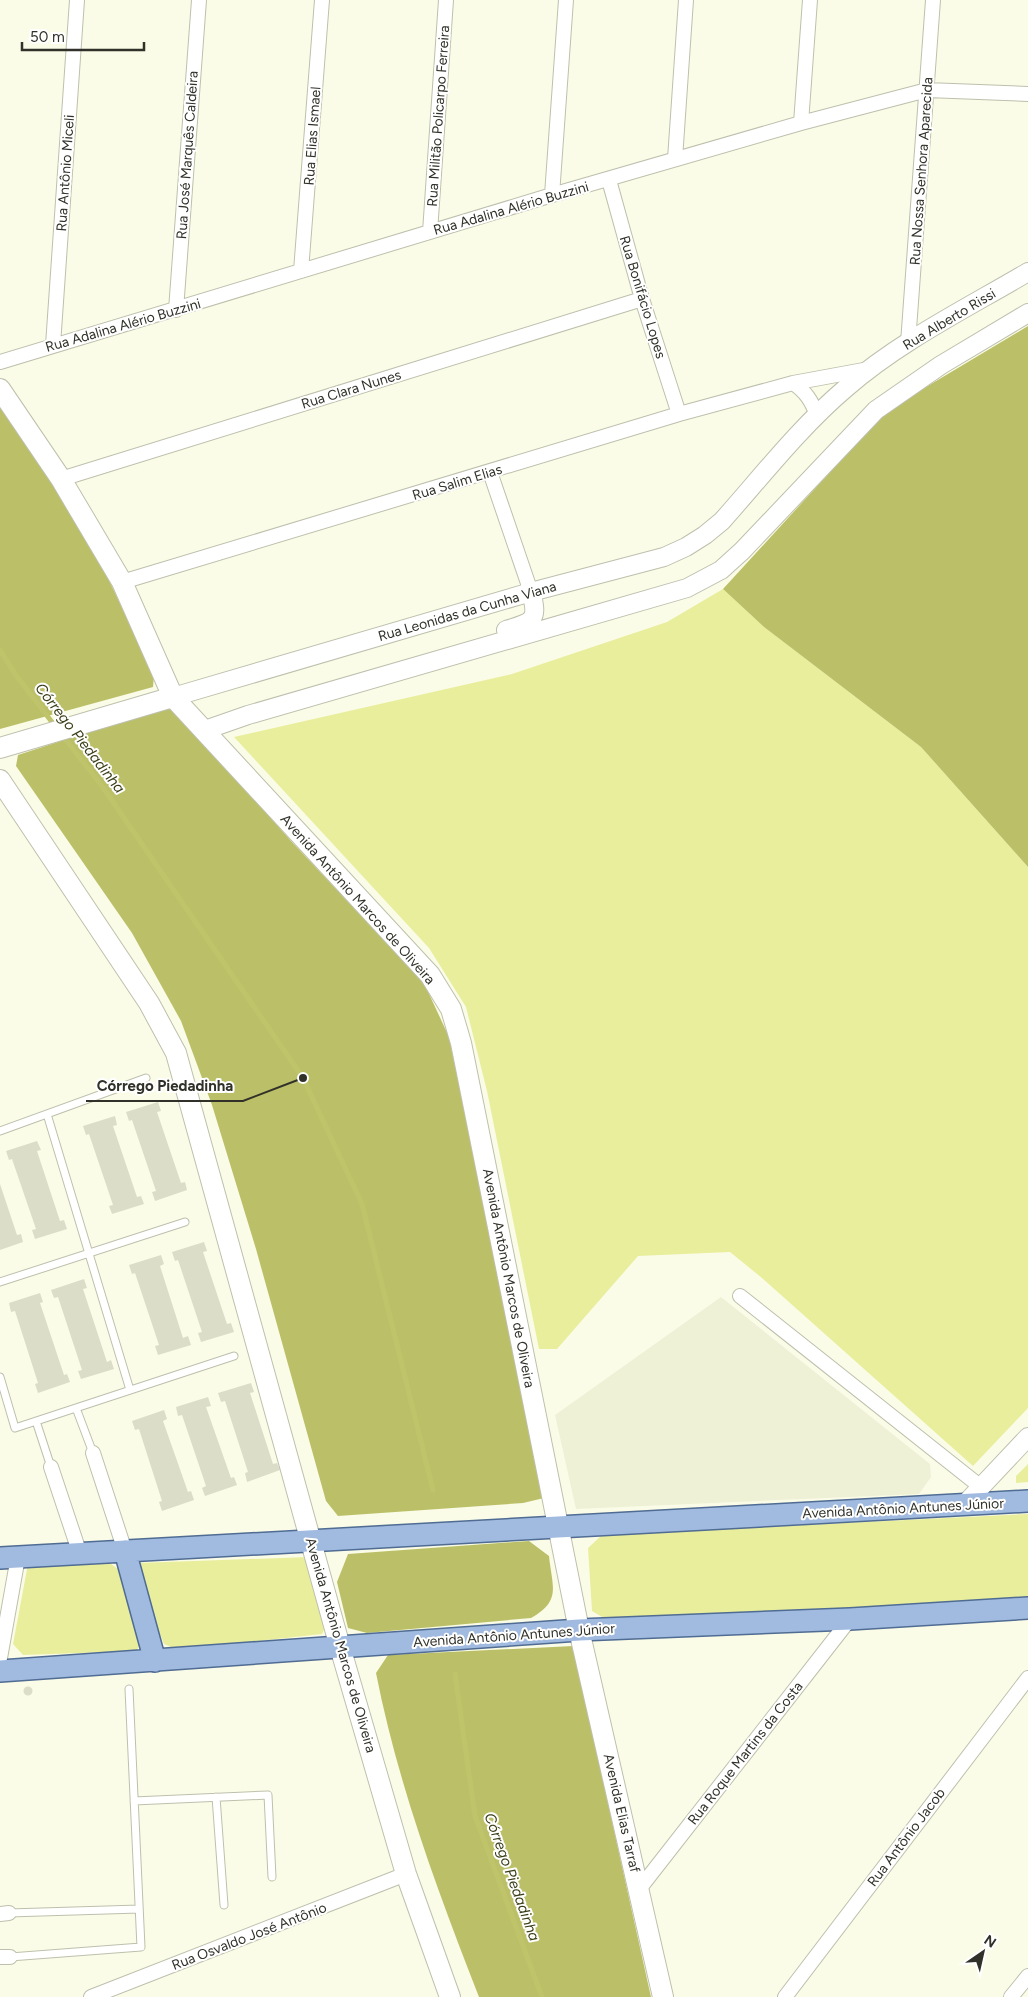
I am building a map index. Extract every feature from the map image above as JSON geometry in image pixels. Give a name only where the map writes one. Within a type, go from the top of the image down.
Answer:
[{"type":"main road","name":"Avenida Antônio Marcos de Oliveira","points":[[0,389],[61,479],[122,582],[164,700],[205,730],[430,975],[451,1009],[462,1043],[579,1630]]},
{"type":"main road","name":"Rua Leonidas da Cunha Viana","points":[[2,747],[164,700]]},
{"type":"main road","name":"Avenida Antônio Marcos de Oliveira","points":[[0,780],[149,1003],[176,1052],[340,1647],[406,1874],[450,1997]]},
{"type":"main road","name":"Avenida Antônio Antunes Júnior","points":[[9,1557],[1028,1501]]},
{"type":"main road","points":[[125,1552],[155,1661]]},
{"type":"main road","name":"Avenida Antônio Antunes Júnior","points":[[0,1671],[579,1630],[850,1619],[1028,1608]]},
{"type":"main road","name":"Avenida Elias Tarraf","points":[[579,1630],[664,1997]]},
{"type":"street","name":"Rua Antônio Miceli","points":[[53,345],[78,0]]},
{"type":"street","name":"Rua José Marquês Caldeira","points":[[176,310],[199,0]]},
{"type":"street","name":"Rua Elias Ismael","points":[[301,271],[322,0]]},
{"type":"street","name":"Rua Militão Policarpo Ferreira","points":[[430,232],[446,0]]},
{"type":"street","points":[[552,195],[566,0]]},
{"type":"street","points":[[675,159],[686,0]]},
{"type":"street","points":[[801,123],[810,0]]},
{"type":"street","name":"Rua Nossa Senhora Aparecida","points":[[908,343],[933,0]]},
{"type":"street","name":"Rua Adalina Alério Buzzini","points":[[0,362],[552,195],[801,123],[927,90],[1028,94]]},
{"type":"street","name":"Rua Bonifácio Lopes","points":[[608,180],[642,299],[679,414]]},
{"type":"street","name":"Rua Alberto Rissi","points":[[871,368],[908,343],[1028,272]]},
{"type":"street","name":"Rua Clara Nunes","points":[[61,479],[642,299]]},
{"type":"street","points":[[205,730],[248,715],[687,588],[721,570],[876,410],[941,365],[1028,313]]},
{"type":"street","name":"Rua Salim Elias","points":[[122,582],[679,414],[793,383],[871,368]]},
{"type":"street","name":"Rua Leonidas da Cunha Viana","points":[[164,700],[531,592],[664,557],[686,548],[706,536],[722,521],[816,416],[871,368]]},
{"type":"street","points":[[793,383],[804,391],[812,401],[816,416]]},
{"type":"street","points":[[466,653],[480,638],[526,624],[536,612],[490,472]]},
{"type":"street","points":[[740,1296],[981,1487]]},
{"type":"street","points":[[964,1505],[1028,1436]]},
{"type":"street","points":[[93,1453],[125,1552]]},
{"type":"street","points":[[51,1467],[80,1554]]},
{"type":"street","points":[[0,1658],[9,1557]]},
{"type":"street","name":"Rua Roque Martins da Costa","points":[[640,1888],[850,1619]]},
{"type":"street","name":"Rua Antônio Jacob","points":[[785,1997],[1028,1678]]},
{"type":"street","name":"Rua Osvaldo José Antônio","points":[[91,1997],[406,1874]]},
{"type":"street","points":[[1012,1997],[1028,1976]]},
{"type":"lane","points":[[0,1131],[146,1078]]},
{"type":"lane","points":[[47,1114],[130,1390]]},
{"type":"lane","points":[[0,1282],[186,1222]]},
{"type":"lane","points":[[0,1377],[15,1428],[234,1356]]},
{"type":"lane","points":[[76,1408],[93,1453]]},
{"type":"lane","points":[[36,1421],[51,1467]]},
{"type":"lane","points":[[5,1957],[141,1947],[128,1689]]},
{"type":"lane","points":[[134,1801],[268,1795],[272,1877]]},
{"type":"lane","points":[[216,1797],[224,1905]]},
{"type":"lane","points":[[5,1913],[140,1909]]},
{"type":"shaded area","points":[[721,1297],[930,1464],[931,1477],[919,1494],[576,1509],[555,1415]]},
{"type":"green space","points":[[1028,326],[1028,867],[921,747],[764,627],[723,589],[886,411]]},
{"type":"green space","points":[[0,397],[86,532],[154,675],[153,687],[0,729]]},
{"type":"green space","points":[[723,589],[764,627],[921,747],[1028,867],[1028,1408],[973,1466],[762,1278],[730,1252],[638,1256],[557,1349],[539,1349],[487,1091],[466,1007],[429,948],[234,737],[512,674],[667,622]]},
{"type":"green space","points":[[171,705],[291,841],[424,983],[449,1037],[544,1498],[523,1503],[338,1516],[326,1501],[256,1249],[212,1105],[181,1021],[132,933],[16,766],[18,755]]},
{"type":"green space","points":[[1028,1464],[1028,1482],[1016,1483],[1016,1476]]},
{"type":"green space","points":[[1028,1514],[1028,1599],[609,1621],[592,1611],[588,1548],[602,1535]]},
{"type":"green space","points":[[529,1541],[549,1556],[553,1584],[551,1599],[541,1612],[531,1618],[367,1633],[348,1628],[337,1582],[348,1554]]},
{"type":"green space","points":[[309,1557],[327,1623],[322,1634],[178,1650],[164,1644],[138,1578],[138,1563]]},
{"type":"green space","points":[[108,1562],[121,1571],[141,1640],[137,1651],[23,1655],[13,1644],[28,1564]]},
{"type":"green space","points":[[573,1646],[651,1997],[479,1997],[420,1838],[385,1715],[376,1673],[388,1655]]},
{"type":"building","points":[[158,1102],[161,1111],[157,1112],[181,1183],[185,1182],[187,1190],[155,1201],[152,1192],[156,1191],[132,1120],[129,1121],[126,1112]]},
{"type":"building","points":[[115,1116],[117,1125],[113,1126],[137,1197],[141,1196],[144,1204],[112,1214],[109,1206],[113,1205],[89,1134],[86,1135],[83,1126]]},
{"type":"building","points":[[37,1141],[41,1150],[37,1151],[60,1221],[64,1220],[67,1229],[35,1239],[32,1230],[36,1229],[12,1159],[9,1160],[6,1151]]},
{"type":"building","points":[[0,1184],[17,1235],[21,1234],[23,1242],[0,1250]]},
{"type":"building","points":[[204,1242],[207,1251],[203,1252],[227,1324],[231,1323],[234,1332],[201,1342],[198,1333],[202,1332],[178,1260],[175,1261],[172,1252]]},
{"type":"building","points":[[161,1255],[164,1264],[160,1266],[183,1338],[188,1336],[191,1345],[158,1355],[155,1346],[159,1345],[135,1273],[132,1274],[129,1265]]},
{"type":"building","points":[[84,1279],[87,1288],[83,1289],[107,1362],[111,1360],[114,1369],[81,1379],[78,1371],[82,1370],[58,1297],[54,1298],[51,1290]]},
{"type":"building","points":[[40,1293],[43,1302],[40,1303],[64,1375],[67,1374],[70,1382],[38,1393],[35,1384],[38,1383],[15,1311],[11,1312],[9,1303]]},
{"type":"building","points":[[251,1383],[254,1392],[250,1393],[273,1464],[277,1463],[280,1470],[247,1482],[245,1473],[248,1472],[225,1401],[221,1402],[218,1393]]},
{"type":"building","points":[[208,1397],[211,1406],[206,1407],[231,1478],[234,1477],[237,1485],[205,1496],[202,1488],[206,1486],[182,1415],[178,1416],[176,1407]]},
{"type":"building","points":[[164,1410],[167,1419],[163,1421],[188,1492],[191,1491],[194,1500],[162,1511],[159,1502],[162,1501],[139,1429],[135,1430],[132,1421]]},
{"type":"building","points":[[28,1686],[33,1691],[28,1696],[23,1691]]},
{"type":"waterway","name":"Córrego Piedadinha","points":[[0,650],[15,674],[55,726]]},
{"type":"waterway","name":"Córrego Piedadinha","points":[[62,735],[102,786],[303,1078],[362,1204],[433,1490]]},
{"type":"waterway","name":"Córrego Piedadinha","points":[[455,1674],[475,1816],[542,1997]]},
{"type":"place","name":"Córrego Piedadinha","points":[[303,1078]]}]
